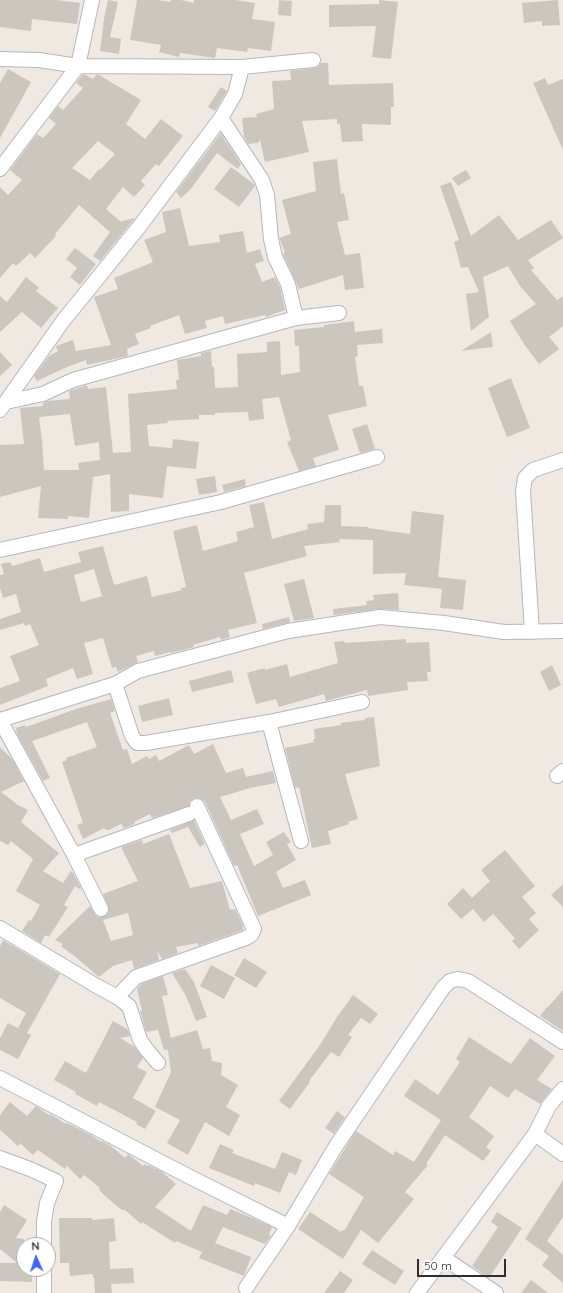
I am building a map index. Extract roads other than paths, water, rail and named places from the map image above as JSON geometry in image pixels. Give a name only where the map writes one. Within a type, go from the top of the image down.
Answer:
[{"type":"street","points":[[0,169],[78,66],[92,0]]},
{"type":"street","points":[[0,59],[39,60],[78,66],[242,67],[313,60]]},
{"type":"street","points":[[3,406],[63,321],[139,227],[221,118],[235,94],[242,67]]},
{"type":"street","points":[[221,118],[262,180],[267,195],[271,239],[275,257],[288,284],[296,318]]},
{"type":"street","points":[[3,406],[43,394],[73,380],[296,318],[339,313]]},
{"type":"street","points":[[0,550],[221,502],[377,457]]},
{"type":"street","points":[[532,632],[523,491],[525,478],[533,470],[563,460]]},
{"type":"street","points":[[101,909],[74,855],[0,720],[115,684],[138,671],[288,632],[380,618],[444,623],[504,632],[563,630]]},
{"type":"street","points":[[115,684],[132,736],[137,743],[146,743],[269,722],[362,702]]},
{"type":"street","points":[[269,722],[301,841]]},
{"type":"street","points":[[74,855],[193,810],[254,929],[251,935],[246,938],[136,977],[117,997]]},
{"type":"street","points":[[0,928],[130,1006],[140,1040],[158,1063]]},
{"type":"street","points":[[246,1288],[288,1226],[336,1146],[443,988],[450,981],[458,979],[468,981],[563,1042]]},
{"type":"street","points":[[0,1078],[190,1177],[288,1226]]},
{"type":"street","points":[[417,1293],[536,1134],[549,1106],[563,1089]]},
{"type":"street","points":[[536,1134],[563,1154]]},
{"type":"street","points":[[0,1158],[30,1169],[56,1181],[47,1203],[44,1221],[44,1237]]},
{"type":"street","points":[[444,1258],[496,1293]]},
{"type":"street","points":[[44,1277],[44,1293]]}]
